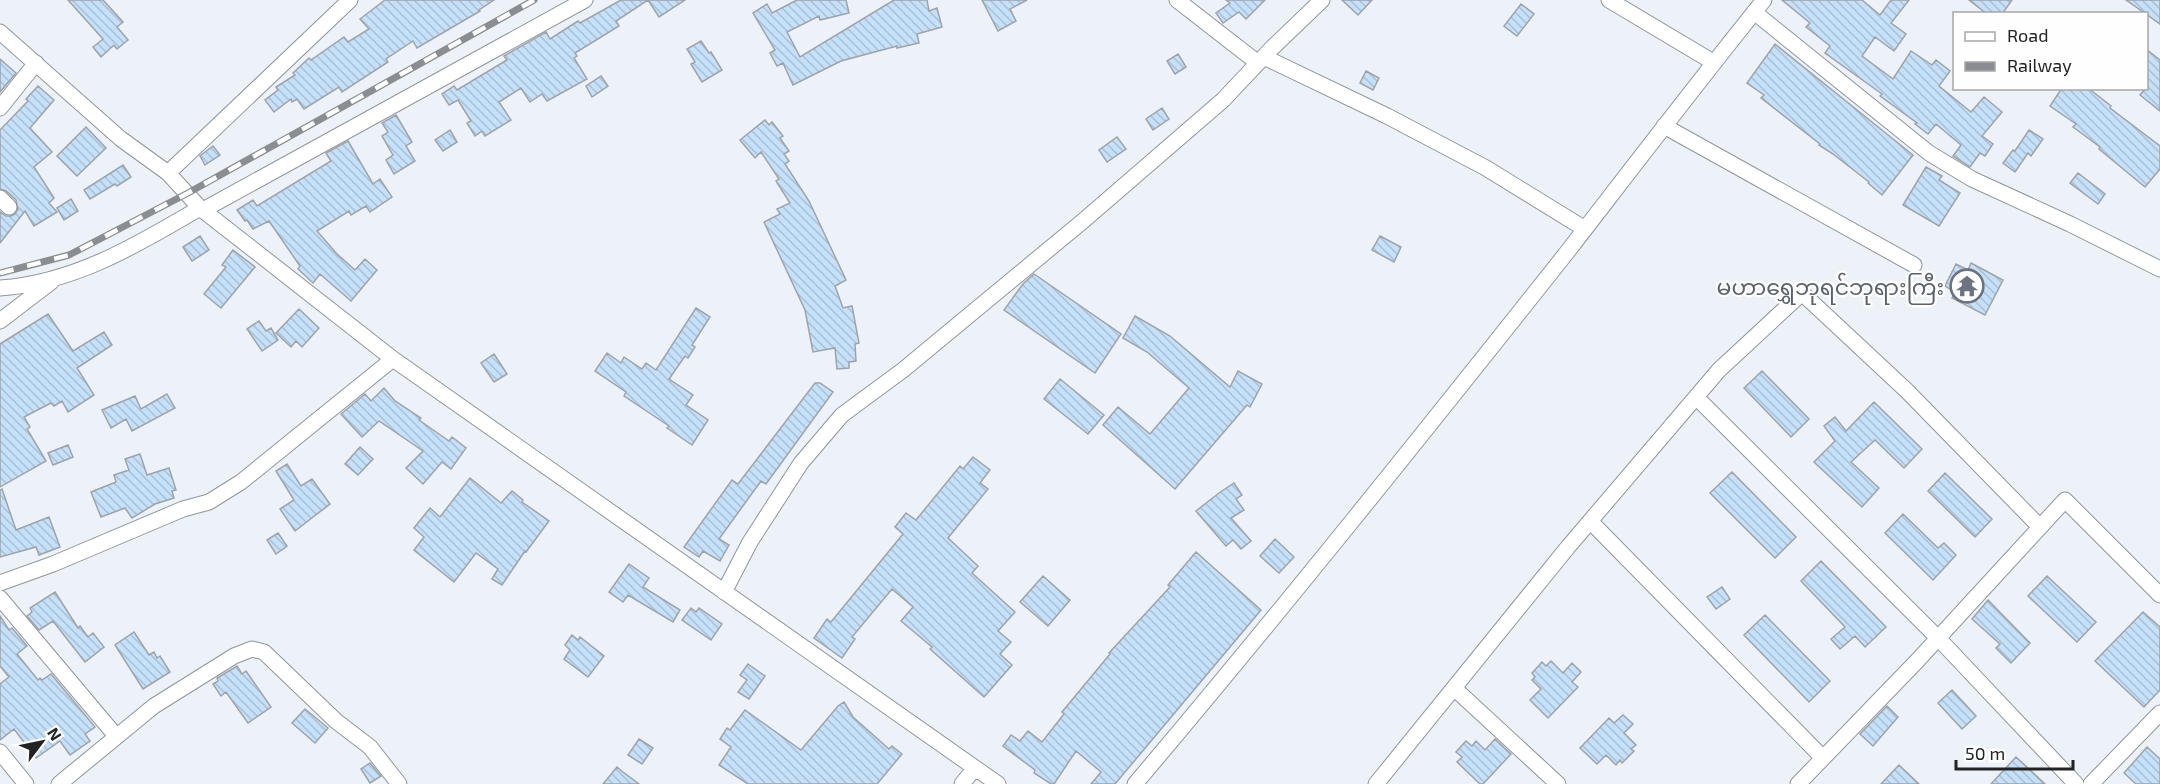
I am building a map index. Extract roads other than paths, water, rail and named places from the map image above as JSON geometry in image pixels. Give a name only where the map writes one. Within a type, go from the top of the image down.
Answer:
[{"type":"street","points":[[168,173],[350,0]]},
{"type":"street","points":[[0,288],[24,287],[92,267],[139,244],[585,0]]},
{"type":"street","points":[[1178,0],[1261,60],[1387,116],[1486,168],[1585,229]]},
{"type":"street","points":[[724,592],[750,543],[801,463],[842,415],[903,370],[1083,221],[1223,100],[1322,0]]},
{"type":"street","points":[[1618,2],[1713,62]]},
{"type":"street","points":[[1135,784],[1246,654],[1585,229],[1713,62],[1759,6],[1929,153],[1972,179],[2160,269]]},
{"type":"street","points":[[0,32],[121,139],[168,173],[202,209],[393,358],[998,784]]},
{"type":"street","points":[[0,108],[36,63]]},
{"type":"street","points":[[1664,126],[1914,265]]},
{"type":"street","points":[[0,321],[55,278]]},
{"type":"street","points":[[1376,784],[1590,521],[1719,370],[1802,293],[1907,391],[2040,527]]},
{"type":"street","points":[[0,583],[53,564],[183,509],[209,502],[241,482],[393,358]]},
{"type":"street","points":[[1696,397],[1938,638],[2076,784]]},
{"type":"street","points":[[1798,784],[1938,638],[2065,500],[2160,595]]},
{"type":"street","points":[[1590,521],[1823,758]]},
{"type":"street","points":[[0,598],[116,736]]},
{"type":"street","points":[[58,784],[154,706],[234,656],[252,649],[264,652],[336,721],[370,747],[399,784]]},
{"type":"street","points":[[1454,688],[1558,784]]},
{"type":"street","points":[[2091,784],[2160,713]]},
{"type":"street","points":[[0,752],[26,784]]},
{"type":"street","points":[[962,784],[974,769]]},
{"type":"railway","points":[[0,273],[69,255],[188,193],[534,0]]},
{"type":"place","name":"မဟာရွှေဘုရင်ဘုရားကြီး","points":[[1967,286]]}]
